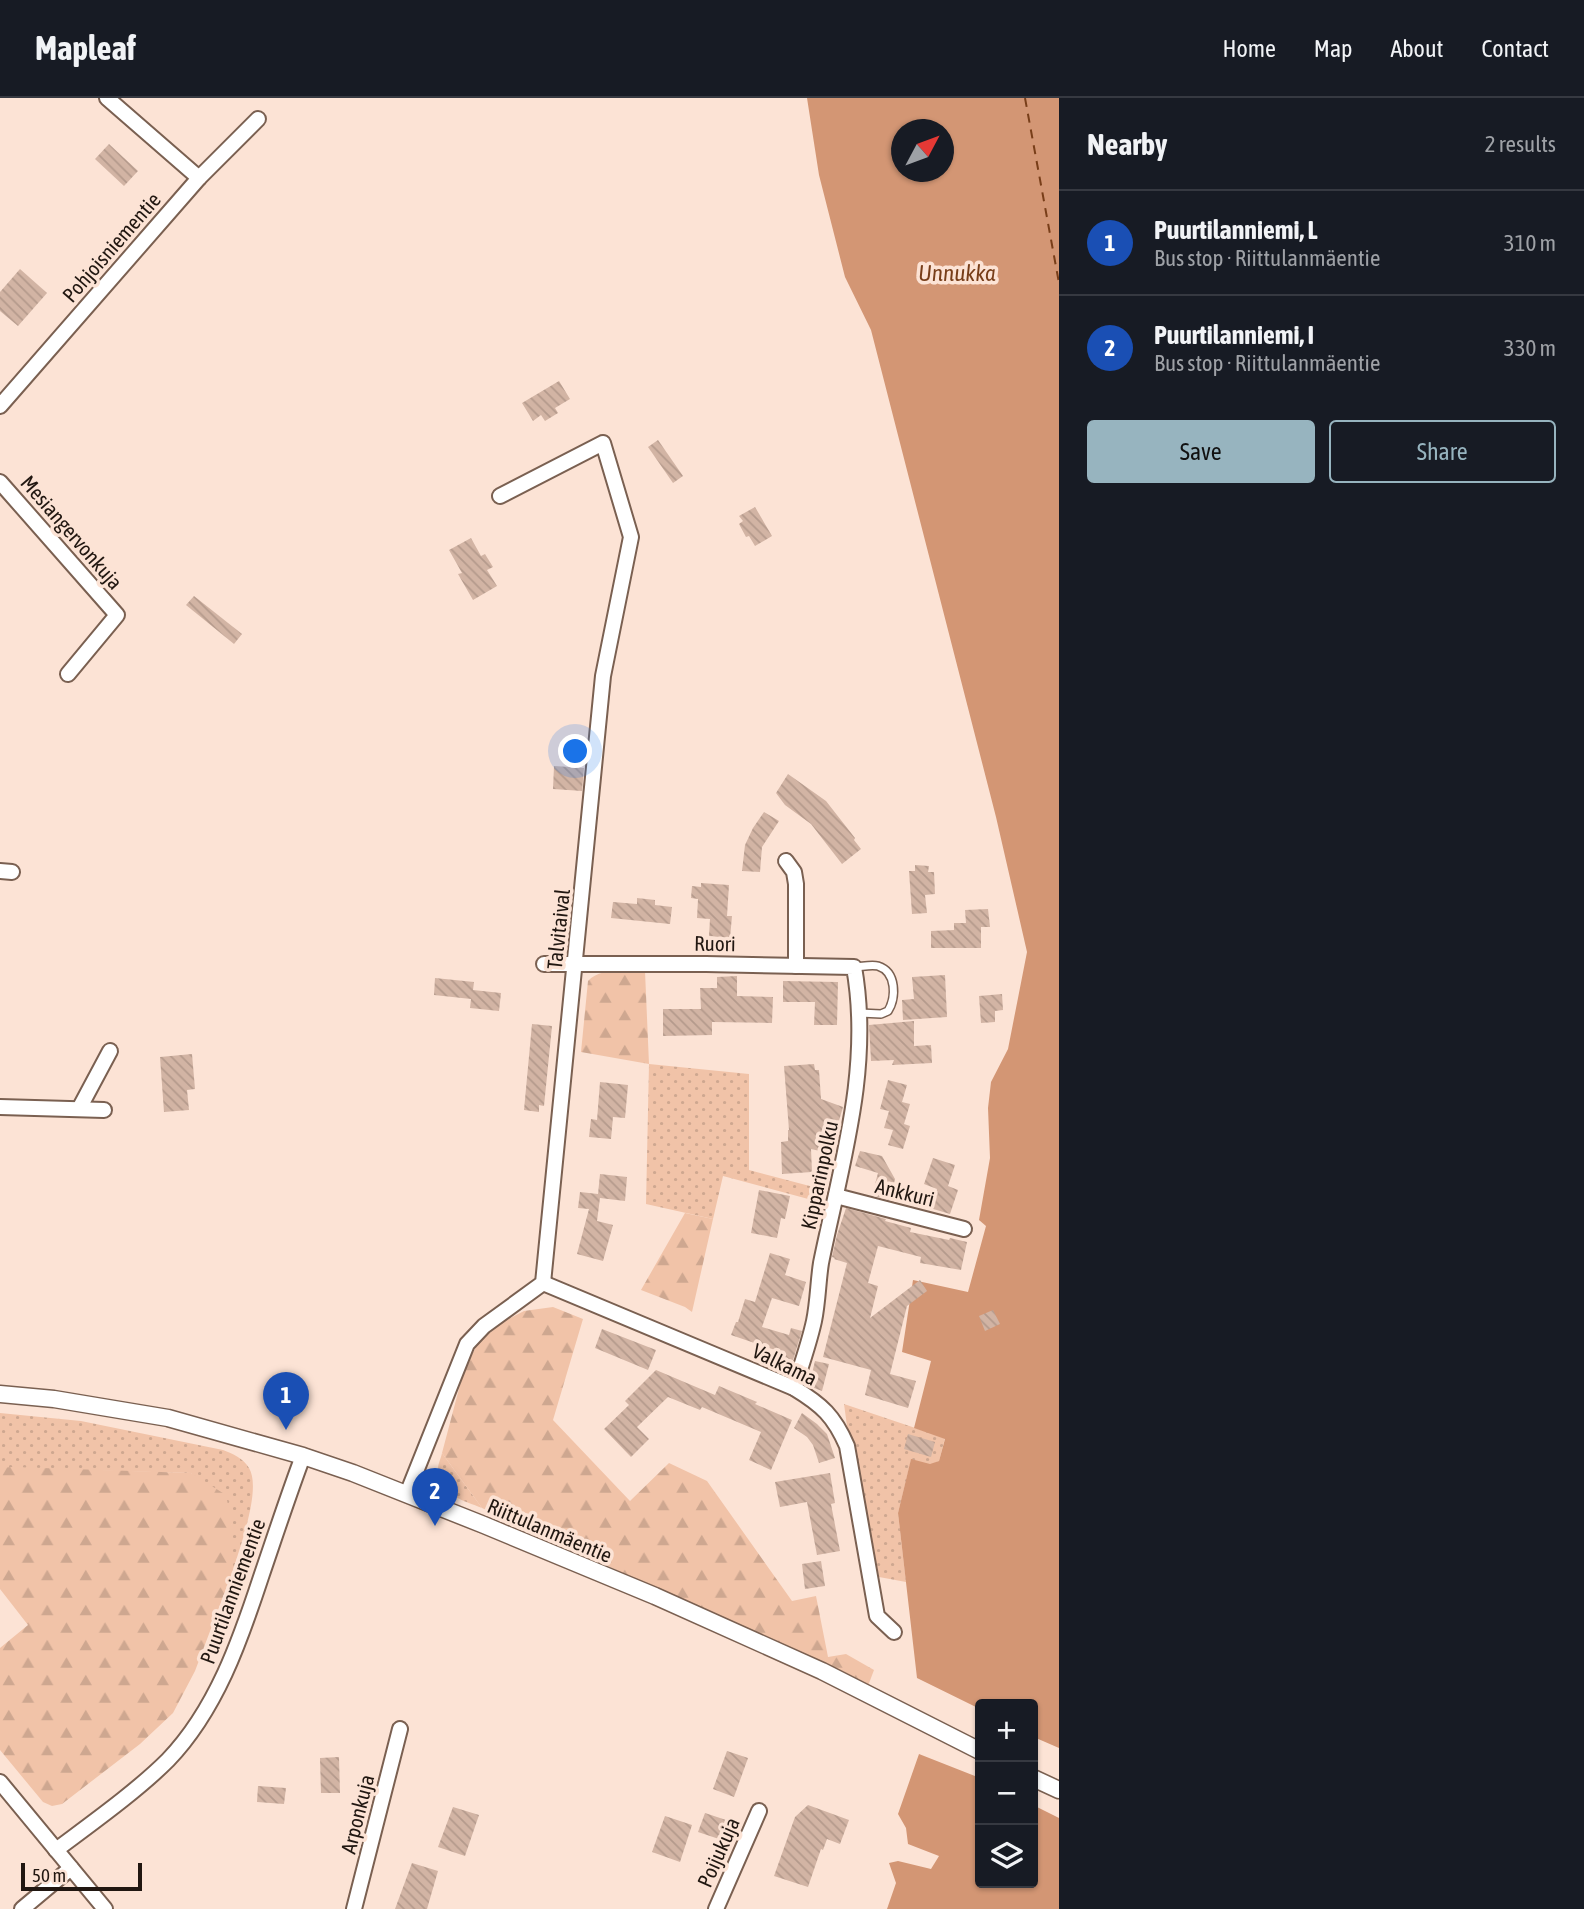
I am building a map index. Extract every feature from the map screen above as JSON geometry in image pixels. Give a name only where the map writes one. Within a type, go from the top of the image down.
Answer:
[{"type":"street","points":[[107,98],[199,177]]},
{"type":"street","name":"Pohjoisniementie","points":[[0,406],[199,177],[258,119]]},
{"type":"street","name":"Talvitaival","points":[[500,496],[603,443],[631,537],[603,676],[543,1283]]},
{"type":"street","name":"Mesiangervonkuja","points":[[0,482],[117,615],[68,674]]},
{"type":"street","points":[[786,861],[794,872],[796,884],[796,966]]},
{"type":"street","name":"Ruori","points":[[544,964],[854,967]]},
{"type":"street","name":"Kipparinpolku","points":[[794,1388],[814,1321],[821,1265],[856,1095],[860,1013],[854,967]]},
{"type":"street","points":[[79,1109],[110,1051]]},
{"type":"street","points":[[0,1107],[104,1110]]},
{"type":"street","name":"Ankkuri","points":[[836,1196],[964,1229]]},
{"type":"street","points":[[407,1494],[467,1343],[484,1326],[543,1283]]},
{"type":"street","name":"Valkama","points":[[543,1283],[794,1388],[826,1411],[838,1426],[847,1446],[877,1616],[894,1632]]},
{"type":"street","name":"Riittulanmäentie","points":[[0,1394],[54,1399],[168,1418],[303,1456],[407,1494],[655,1597],[798,1660],[975,1748]]},
{"type":"street","name":"Puurtilanniementie","points":[[56,1850],[167,1760],[188,1735],[215,1693],[239,1644],[303,1456]]},
{"type":"street","name":"Arponkuja","points":[[354,1909],[400,1729]]},
{"type":"street","points":[[1038,1780],[1059,1790]]},
{"type":"street","points":[[0,1782],[105,1909]]},
{"type":"street","name":"Poijukuja","points":[[716,1909],[759,1811]]},
{"type":"street","points":[[22,1909],[71,1868]]},
{"type":"lane","points":[[854,967],[876,966],[885,970],[893,985],[894,996],[888,1012],[860,1013]]},
{"type":"green space","points":[[645,971],[649,1064],[581,1052],[588,981],[607,972]]},
{"type":"green space","points":[[649,1064],[749,1074],[749,1170],[825,1190],[823,1203],[723,1176],[713,1219],[646,1204]]},
{"type":"green space","points":[[685,1213],[713,1219],[692,1312],[641,1290]]},
{"type":"green space","points":[[553,1307],[583,1319],[553,1420],[630,1501],[669,1463],[707,1481],[792,1601],[816,1596],[828,1657],[846,1654],[874,1670],[868,1686],[482,1508],[442,1453],[465,1366],[479,1342],[501,1323],[524,1311]]},
{"type":"green space","points":[[844,1404],[945,1438],[939,1461],[930,1465],[911,1460],[898,1513],[906,1582],[879,1577]]},
{"type":"green space","points":[[0,1413],[81,1421],[223,1450],[241,1459],[249,1468],[253,1490],[248,1520],[232,1573],[232,1525],[191,1473],[0,1468]]},
{"type":"green space","points":[[442,1453],[482,1508],[453,1495],[442,1485],[438,1469]]},
{"type":"green space","points":[[0,1468],[191,1473],[226,1495],[232,1525],[232,1573],[195,1671],[173,1713],[140,1744],[62,1804],[52,1806],[43,1802],[0,1750],[0,1648],[28,1625],[0,1589]]},
{"type":"water","name":"Unnukka","points":[[807,98],[1059,98],[1059,1748],[1038,1739],[1038,1699],[975,1699],[975,1707],[917,1678],[898,1513],[911,1459],[930,1464],[939,1461],[945,1439],[914,1428],[931,1361],[902,1352],[913,1280],[968,1292],[986,1226],[979,1220],[990,1158],[988,1108],[991,1082],[1008,1049],[1027,952],[996,817],[871,330],[845,277],[819,175]]},
{"type":"water","points":[[919,1754],[975,1776],[975,1888],[1038,1888],[1038,1808],[1059,1818],[1059,1909],[887,1909],[896,1883],[889,1863],[898,1861],[931,1869],[939,1856],[908,1844],[906,1828],[898,1814]]},
{"type":"building","points":[[109,144],[138,171],[124,186],[95,159]]},
{"type":"building","points":[[20,269],[47,293],[18,326],[0,311],[0,292]]},
{"type":"building","points":[[559,381],[570,399],[555,408],[558,413],[545,421],[541,415],[533,421],[522,403]]},
{"type":"building","points":[[658,440],[683,476],[673,483],[648,447]]},
{"type":"building","points":[[755,507],[772,536],[755,546],[739,524],[743,521],[739,516]]},
{"type":"building","points":[[471,538],[481,556],[485,554],[493,567],[487,570],[497,586],[473,600],[458,574],[462,573],[449,550]]},
{"type":"building","points":[[194,596],[242,634],[234,644],[186,605]]},
{"type":"building","points":[[554,766],[584,768],[582,791],[553,789]]},
{"type":"building","points":[[788,774],[826,801],[855,838],[861,849],[842,864],[811,824],[785,805],[776,793]]},
{"type":"building","points":[[764,812],[779,821],[762,847],[760,872],[742,871],[745,845]]},
{"type":"building","points":[[915,865],[929,866],[928,872],[934,872],[935,894],[925,895],[927,913],[912,914],[909,871],[915,871]]},
{"type":"building","points":[[701,883],[729,885],[727,916],[732,916],[730,938],[709,936],[710,919],[697,918],[698,899],[691,898],[692,886],[701,887]]},
{"type":"building","points":[[637,898],[655,900],[655,905],[672,907],[670,924],[611,918],[613,902],[637,904]]},
{"type":"building","points":[[988,909],[990,927],[981,927],[981,948],[931,948],[931,931],[954,930],[954,923],[966,923],[965,910]]},
{"type":"building","points":[[945,975],[947,1017],[903,1020],[902,1000],[914,999],[912,977]]},
{"type":"building","points":[[737,976],[737,996],[773,997],[772,1023],[712,1022],[712,1035],[663,1036],[663,1009],[701,1009],[700,988],[717,988],[717,977]]},
{"type":"building","points":[[435,978],[474,982],[473,990],[501,993],[499,1011],[470,1008],[471,999],[434,995]]},
{"type":"building","points":[[783,981],[838,982],[837,1025],[814,1025],[815,1002],[783,1002]]},
{"type":"building","points":[[1002,994],[1003,1010],[995,1011],[995,1022],[981,1023],[979,996]]},
{"type":"building","points":[[914,1021],[914,1046],[931,1045],[932,1063],[892,1065],[894,1060],[871,1061],[869,1025]]},
{"type":"building","points":[[532,1024],[552,1026],[544,1106],[539,1105],[539,1112],[524,1110]]},
{"type":"building","points":[[192,1054],[195,1089],[187,1090],[189,1110],[164,1112],[160,1057]]},
{"type":"building","points":[[814,1064],[815,1070],[819,1070],[821,1099],[843,1107],[833,1154],[811,1149],[812,1172],[782,1174],[781,1142],[788,1141],[789,1130],[784,1066]]},
{"type":"building","points":[[888,1080],[907,1085],[902,1102],[910,1104],[904,1124],[910,1126],[903,1149],[888,1145],[893,1130],[884,1128],[889,1111],[880,1109]]},
{"type":"building","points":[[600,1082],[628,1085],[625,1118],[613,1117],[611,1139],[589,1137],[591,1119],[597,1120]]},
{"type":"building","points":[[860,1151],[882,1156],[895,1179],[890,1200],[872,1195],[878,1173],[855,1166]]},
{"type":"building","points":[[933,1158],[955,1165],[948,1186],[958,1190],[950,1214],[930,1208],[937,1189],[924,1184]]},
{"type":"building","points":[[600,1174],[627,1177],[625,1201],[600,1198],[597,1221],[613,1225],[603,1261],[577,1254],[589,1209],[578,1208],[580,1192],[598,1194]]},
{"type":"building","points":[[759,1190],[790,1196],[777,1238],[751,1233]]},
{"type":"building","points":[[846,1208],[911,1228],[910,1232],[967,1242],[961,1270],[920,1263],[921,1257],[878,1246],[868,1283],[878,1286],[870,1318],[920,1280],[927,1291],[907,1306],[890,1374],[916,1381],[908,1408],[865,1395],[871,1370],[823,1357],[847,1263],[832,1257]]},
{"type":"building","points":[[770,1253],[790,1259],[785,1275],[806,1282],[799,1306],[772,1298],[762,1327],[789,1335],[791,1328],[802,1331],[793,1360],[777,1356],[778,1351],[731,1335],[745,1299],[755,1302]]},
{"type":"building","points":[[993,1310],[1000,1324],[985,1331],[979,1316]]},
{"type":"building","points":[[602,1329],[656,1350],[648,1370],[595,1348]]},
{"type":"building","points":[[815,1361],[829,1364],[822,1391],[809,1386]]},
{"type":"building","points":[[656,1370],[715,1395],[719,1386],[792,1420],[771,1470],[749,1460],[761,1432],[702,1407],[700,1410],[668,1397],[637,1427],[649,1439],[631,1457],[604,1429],[629,1405],[625,1401]]},
{"type":"building","points":[[802,1413],[827,1434],[835,1458],[819,1463],[813,1445],[794,1428]]},
{"type":"building","points":[[908,1434],[935,1442],[931,1457],[904,1449]]},
{"type":"building","points":[[830,1473],[835,1503],[831,1504],[840,1551],[817,1555],[807,1502],[780,1507],[775,1482]]},
{"type":"building","points":[[821,1561],[825,1586],[805,1589],[802,1564]]},
{"type":"building","points":[[727,1751],[748,1758],[734,1797],[713,1789]]},
{"type":"building","points":[[339,1757],[340,1793],[321,1793],[320,1758]]},
{"type":"building","points":[[258,1786],[286,1788],[284,1804],[257,1802]]},
{"type":"building","points":[[808,1805],[849,1820],[840,1844],[827,1839],[808,1887],[774,1876],[795,1817]]},
{"type":"building","points":[[453,1807],[479,1815],[465,1856],[438,1847]]},
{"type":"building","points":[[705,1813],[726,1820],[719,1839],[698,1832]]},
{"type":"building","points":[[665,1816],[692,1825],[680,1862],[652,1852]]},
{"type":"building","points":[[412,1863],[438,1871],[427,1909],[395,1909]]},
{"type":"ferry route","points":[[1025,98],[1059,283]]},
{"type":"place","name":"Puurtilanniemi, L","points":[[286,1430]]},
{"type":"place","name":"Puurtilanniemi, I","points":[[435,1526]]}]
